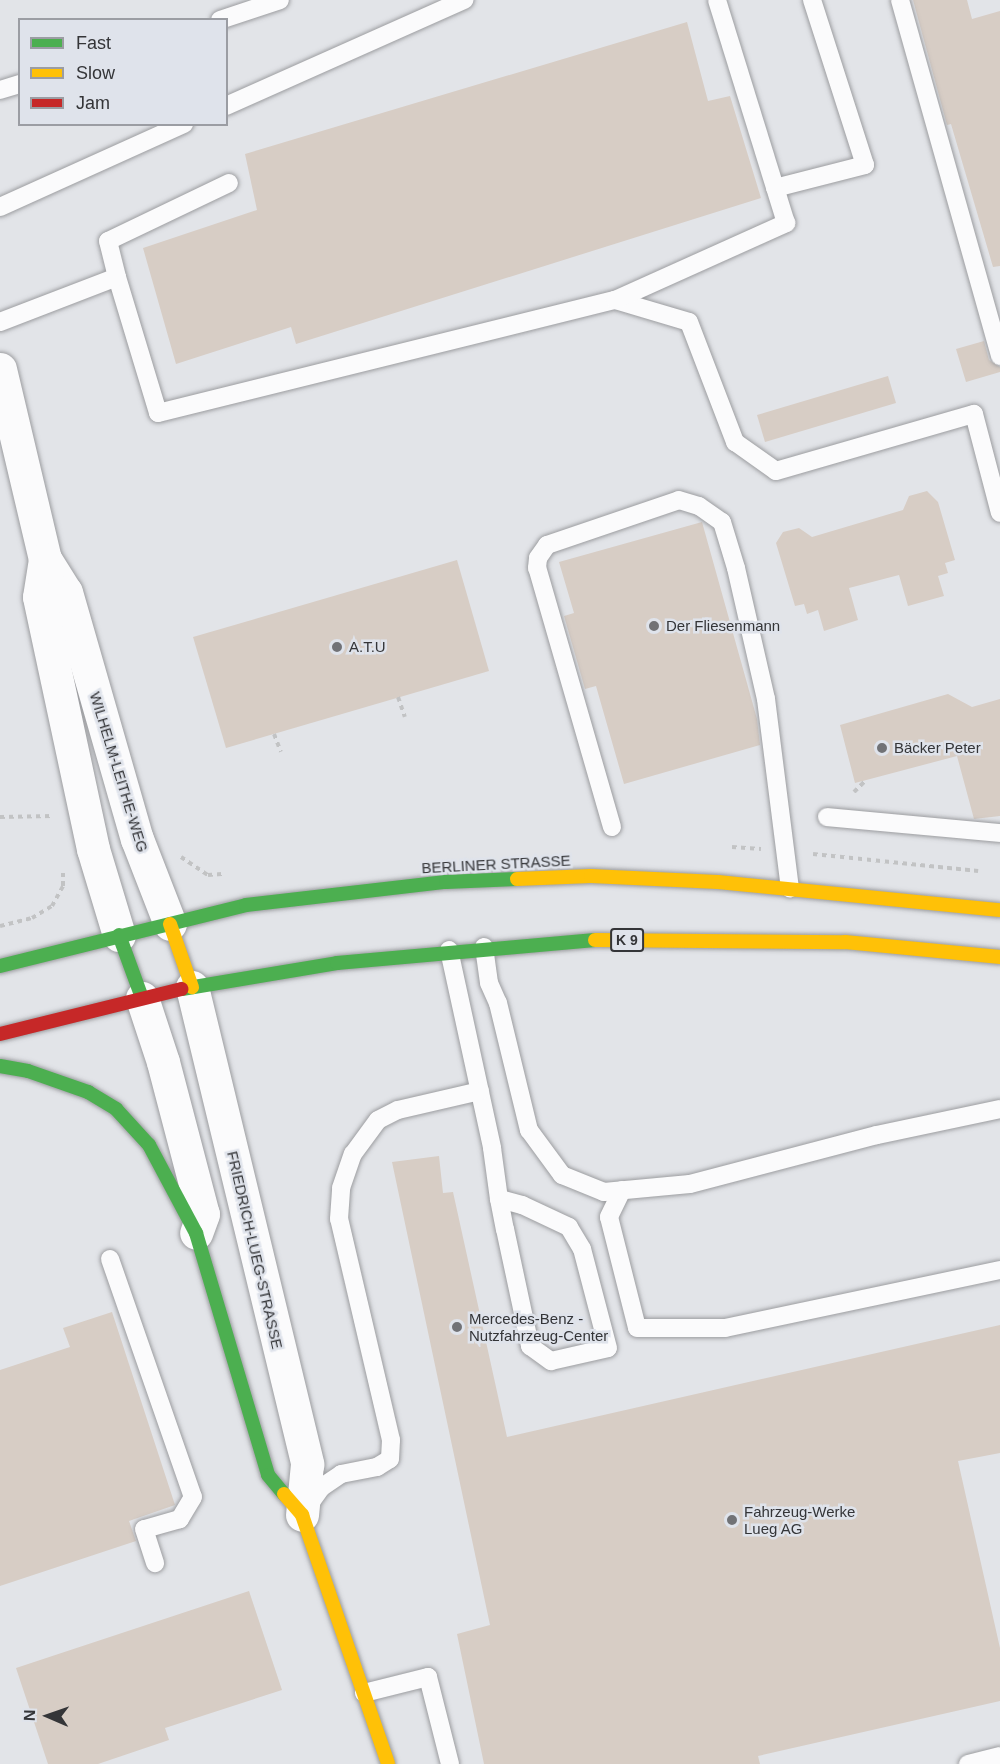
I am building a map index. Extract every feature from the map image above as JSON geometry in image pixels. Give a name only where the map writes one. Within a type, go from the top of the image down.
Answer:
[{"type":"main road","name":"BERLINER STRASSE","points":[[0,966],[246,905],[446,882],[591,876],[790,888],[1000,910]]},
{"type":"main road","name":"WILHELM-LEITHE-WEG","points":[[170,924],[192,987]]},
{"type":"main road","name":"WILHELM-LEITHE-WEG","points":[[119,935],[142,998]]},
{"type":"main road","name":"K 9","points":[[0,1034],[192,987],[337,963],[484,947],[593,940],[747,939],[846,942],[1000,957]]},
{"type":"main road","name":"FRIEDRICH-LUEG-STRASSE","points":[[0,1066],[28,1071],[74,1086],[116,1109],[149,1145],[196,1233],[268,1475],[302,1515],[388,1764]]},
{"type":"street","name":"WILHELM-LEITHE-WEG","points":[[0,369],[45,559],[66,592],[137,839],[170,924]]},
{"type":"street","name":"WILHELM-LEITHE-WEG","points":[[45,559],[39,597],[93,849],[119,935]]},
{"type":"street","name":"FRIEDRICH-LUEG-STRASSE","points":[[192,987],[307,1464],[302,1515]]},
{"type":"street","name":"FRIEDRICH-LUEG-STRASSE","points":[[142,998],[163,1062],[203,1214],[196,1233]]},
{"type":"lane","points":[[226,18],[280,0]]},
{"type":"lane","points":[[228,105],[464,0]]},
{"type":"lane","points":[[230,183],[108,241],[158,413],[615,300],[786,224],[717,0]]},
{"type":"lane","points":[[774,188],[865,165],[812,0]]},
{"type":"lane","points":[[900,0],[1000,356]]},
{"type":"lane","points":[[0,90],[18,85]]},
{"type":"lane","points":[[0,207],[180,126]]},
{"type":"lane","points":[[0,322],[117,277]]},
{"type":"lane","points":[[615,300],[689,322],[735,442],[776,471],[974,414],[1000,513]]},
{"type":"lane","points":[[612,827],[537,568],[538,558],[547,545],[679,500],[699,506],[722,522],[736,567],[766,699],[790,888]]},
{"type":"lane","points":[[827,817],[1000,833]]},
{"type":"lane","points":[[484,947],[489,983],[498,1003],[529,1130],[562,1175],[604,1192],[690,1184],[877,1135],[1000,1109]]},
{"type":"lane","points":[[449,950],[480,1091],[499,1199],[530,1346],[551,1360],[608,1348],[582,1249],[569,1227],[522,1204],[499,1199]]},
{"type":"lane","points":[[302,1515],[322,1487],[341,1474],[377,1467],[390,1459],[392,1440],[339,1218],[341,1188],[352,1154],[366,1133],[388,1115],[480,1091]]},
{"type":"lane","points":[[622,1190],[609,1217],[637,1328],[725,1328],[1000,1270]]},
{"type":"lane","points":[[110,1259],[193,1497],[180,1519],[144,1529],[155,1563]]},
{"type":"lane","points":[[364,1693],[428,1677],[450,1764]]},
{"type":"lane","points":[[968,1764],[1000,1756]]},
{"type":"path","points":[[398,697],[405,717]]},
{"type":"path","points":[[274,734],[280,752]]},
{"type":"path","points":[[0,818],[56,816],[58,826]]},
{"type":"building","points":[[913,0],[967,0],[972,19],[1000,11],[1000,266],[993,267],[951,124],[947,125]]},
{"type":"building","points":[[687,22],[708,101],[730,96],[761,198],[296,344],[291,327],[176,364],[143,248],[257,210],[245,154]]},
{"type":"building","points":[[984,341],[989,360],[1000,367],[1000,372],[966,382],[956,349]]},
{"type":"building","points":[[888,376],[896,403],[765,442],[757,415]]},
{"type":"building","points":[[927,491],[938,502],[955,560],[945,563],[948,573],[938,576],[944,596],[908,606],[899,575],[849,588],[858,620],[824,631],[818,610],[807,614],[804,604],[795,606],[776,543],[783,532],[799,528],[812,537],[903,510],[909,496]]},
{"type":"building","points":[[702,522],[757,719],[760,745],[624,784],[596,686],[585,689],[564,616],[574,613],[559,562]]},
{"type":"building","points":[[457,560],[489,671],[226,748],[193,637]]},
{"type":"building","points":[[948,694],[972,707],[1000,699],[1000,816],[974,819],[957,756],[855,783],[840,725]]},
{"type":"building","points":[[439,1156],[443,1193],[453,1192],[507,1437],[1000,1325],[1000,1453],[958,1461],[1000,1648],[1000,1701],[758,1756],[760,1764],[484,1764],[457,1634],[490,1625],[392,1162]]},
{"type":"building","points":[[112,1312],[175,1505],[129,1521],[136,1541],[0,1586],[0,1370],[70,1347],[63,1328]]},
{"type":"building","points":[[249,1591],[282,1690],[165,1728],[169,1740],[98,1764],[48,1764],[16,1668]]},
{"type":"traffic: fast","points":[[0,966],[246,905],[446,882],[517,879]]},
{"type":"traffic: fast","points":[[119,935],[142,998]]},
{"type":"traffic: fast","points":[[182,989],[337,963],[595,940]]},
{"type":"traffic: fast","points":[[0,1066],[28,1071],[88,1092],[116,1109],[149,1145],[196,1233],[268,1475],[284,1494]]},
{"type":"traffic: slow","points":[[517,879],[591,876],[718,882],[1000,910]]},
{"type":"traffic: slow","points":[[170,924],[192,987]]},
{"type":"traffic: slow","points":[[595,940],[845,942],[1000,957]]},
{"type":"traffic: slow","points":[[284,1494],[302,1515],[388,1764]]},
{"type":"traffic: jam","points":[[0,1034],[182,989]]},
{"type":"place","name":"Der Fliesenmann","points":[[654,626]]},
{"type":"place","name":"A.T.U","points":[[337,647]]},
{"type":"place","name":"Bäcker Peter","points":[[882,748]]},
{"type":"place","name":"Mercedes-Benz - Nutzfahrzeug-Center","points":[[457,1327]]},
{"type":"place","name":"Fahrzeug-Werke Lueg AG","points":[[732,1520]]}]
